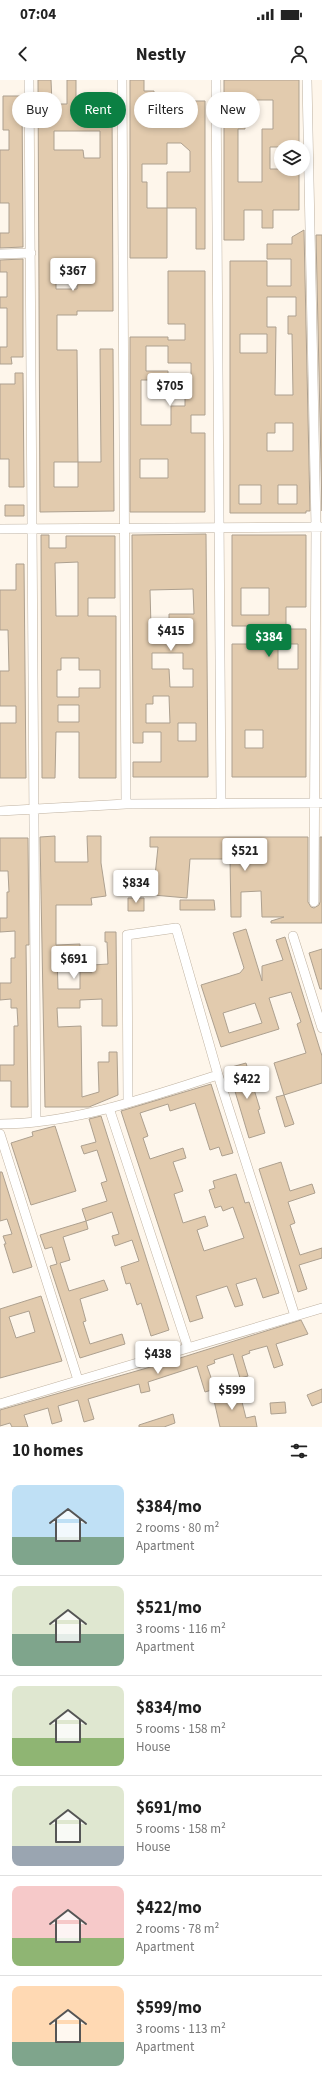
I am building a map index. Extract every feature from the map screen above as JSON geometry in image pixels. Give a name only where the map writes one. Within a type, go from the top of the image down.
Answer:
[{"type":"street","points":[[30,80],[36,1122]]},
{"type":"street","points":[[122,80],[126,804]]},
{"type":"street","points":[[216,80],[221,802]]},
{"type":"street","points":[[307,80],[319,526],[319,803],[314,902]]},
{"type":"street","points":[[0,254],[31,254]]},
{"type":"street","points":[[0,529],[319,526]]},
{"type":"street","points":[[0,811],[126,804],[221,802],[319,803]]},
{"type":"street","points":[[128,1102],[127,935],[176,928],[218,1075],[296,1316]]},
{"type":"street","points":[[293,936],[322,1028]]},
{"type":"street","points":[[0,1124],[36,1122],[109,1108],[218,1075]]},
{"type":"street","points":[[109,1108],[188,1348]]},
{"type":"street","points":[[0,1134],[78,1380]]},
{"type":"street","points":[[0,1404],[322,1308]]},
{"type":"building","points":[[38,80],[51,80],[52,92],[38,92]]},
{"type":"building","points":[[67,80],[76,80],[76,92],[70,92],[70,128],[112,128],[113,311],[77,311],[77,315],[57,315],[57,350],[77,350],[78,462],[101,462],[100,349],[113,349],[114,511],[40,512],[38,128],[62,128],[62,104],[67,104]],"holes":[[[54,131],[100,131],[100,158],[84,158],[83,150],[54,150]],[[56,266],[77,266],[77,289],[56,289]],[[54,462],[78,462],[78,487],[54,487]]]},
{"type":"building","points":[[130,80],[144,80],[144,91],[154,91],[134,92],[134,128],[198,128],[198,101],[205,101],[205,249],[196,249],[196,208],[167,208],[167,258],[130,258]],"holes":[[[167,143],[181,143],[190,151],[190,172],[167,172],[167,208],[147,208],[147,182],[142,182],[142,164],[167,164]]]},
{"type":"building","points":[[224,80],[299,80],[299,140],[274,140],[274,147],[270,147],[270,169],[274,169],[274,176],[299,176],[299,210],[273,210],[273,228],[262,228],[262,210],[244,210],[244,240],[224,240],[224,128],[245,128],[238,129],[238,182],[262,182],[262,129],[273,129],[273,100],[260,100],[260,92],[224,92]]},
{"type":"building","points":[[3,96],[12,96],[12,128],[22,128],[23,247],[0,248],[0,233],[9,233],[9,203],[0,203],[0,150],[9,150],[9,130],[3,130]]},
{"type":"building","points":[[304,230],[310,511],[306,511],[306,513],[230,513],[230,261],[267,261],[267,286],[291,286],[291,259],[267,259],[267,244],[292,244],[292,237]],"holes":[[[267,297],[296,297],[296,316],[288,316],[288,334],[292,334],[293,395],[275,395],[276,327],[267,327]],[[240,334],[267,334],[267,353],[240,353]],[[275,423],[293,423],[293,451],[267,451],[267,433],[275,433]],[[239,485],[261,485],[261,504],[239,504]],[[278,485],[297,485],[297,504],[278,504]]]},
{"type":"building","points":[[316,235],[322,235],[322,511]]},
{"type":"building","points":[[23,259],[23,357],[11,357],[12,364],[0,364],[0,347],[7,347],[7,308],[0,308],[0,297],[7,297],[7,272],[0,272],[0,260]]},
{"type":"building","points":[[168,271],[205,271],[205,415],[191,415],[191,433],[205,433],[205,512],[130,512],[130,337],[168,337],[168,340],[185,340],[185,324],[168,324]],"holes":[[[146,346],[168,346],[168,363],[191,363],[191,380],[185,380],[185,406],[171,406],[171,425],[141,425],[141,380],[168,380],[168,371],[146,371]],[[140,459],[168,459],[168,478],[140,478]]]},
{"type":"building","points":[[15,373],[23,373],[24,487],[9,487],[9,459],[0,459],[0,384],[15,384]]},
{"type":"building","points":[[5,505],[24,505],[24,516],[5,516]]},
{"type":"building","points":[[206,534],[208,777],[133,777],[133,762],[161,762],[161,732],[143,732],[143,743],[133,743],[132,535]],"holes":[[[193,589],[194,614],[169,614],[169,627],[151,627],[150,590]],[[152,653],[183,653],[183,669],[193,669],[193,687],[170,687],[169,669],[152,669]],[[153,696],[169,696],[170,723],[146,723],[146,704],[153,704]],[[178,723],[196,723],[196,741],[178,741]]]},
{"type":"building","points":[[41,535],[49,535],[49,548],[66,548],[66,536],[115,536],[115,598],[88,598],[88,616],[116,616],[116,778],[79,778],[79,732],[56,732],[55,778],[42,778]],"holes":[[[78,562],[78,616],[56,616],[55,563]],[[61,658],[79,658],[79,670],[100,670],[100,688],[79,688],[79,697],[57,697],[57,670],[61,670]],[[58,705],[79,705],[79,722],[58,722]]]},
{"type":"building","points":[[232,535],[306,535],[306,607],[286,607],[286,629],[306,629],[306,777],[232,777],[232,644],[257,644],[257,626],[232,626]],"holes":[[[241,588],[269,588],[269,615],[241,615]],[[278,644],[298,644],[298,669],[278,669]],[[245,730],[263,730],[263,748],[245,748]]]},
{"type":"building","points":[[16,564],[24,564],[26,778],[0,778],[0,723],[16,723],[16,706],[0,706],[0,671],[9,671],[8,630],[0,630],[0,590],[16,590]]},
{"type":"building","points":[[55,836],[55,862],[88,862],[87,836],[101,836],[101,863],[106,896],[91,898],[92,905],[56,905],[56,945],[80,944],[80,956],[57,956],[58,989],[80,989],[80,972],[92,972],[92,965],[108,964],[105,932],[116,932],[117,1026],[102,1026],[102,999],[80,1000],[80,1008],[57,1008],[58,1027],[81,1026],[82,1097],[99,1092],[98,1062],[109,1062],[109,1052],[117,1052],[118,1095],[89,1107],[45,1107],[40,837]]},
{"type":"building","points":[[150,837],[308,837],[308,902],[311,907],[314,908],[319,905],[320,902],[320,837],[322,837],[322,923],[271,923],[271,921],[284,917],[262,917],[261,891],[241,892],[241,917],[231,917],[230,859],[190,859],[187,898],[153,895],[158,847],[150,847]]},
{"type":"building","points":[[0,838],[28,838],[29,945],[26,945],[28,1107],[11,1107],[11,1081],[0,1081],[0,1065],[14,1065],[14,1026],[18,1026],[17,1008],[11,1008],[11,999],[0,1000],[0,983],[11,983],[11,958],[15,958],[15,931],[0,932],[0,918],[7,918],[7,892],[9,892],[8,871],[0,871]]},
{"type":"building","points":[[128,898],[144,898],[144,911],[128,911]]},
{"type":"building","points":[[180,900],[214,900],[215,910],[180,910]]},
{"type":"building","points":[[246,929],[262,981],[262,966],[283,960],[276,940],[285,937],[322,1056],[322,1083],[284,1095],[274,1063],[306,1053],[297,1024],[301,1022],[291,992],[269,998],[279,1029],[221,1047],[201,985],[240,973],[244,968],[233,933]],"holes":[[[255,1003],[262,1023],[229,1033],[223,1013]]]},
{"type":"building","points":[[322,949],[322,989],[320,989],[309,953]]},
{"type":"building","points":[[246,1063],[260,1109],[258,1110],[265,1133],[249,1138],[228,1068]]},
{"type":"building","points":[[211,1084],[233,1153],[222,1156],[219,1147],[210,1150],[195,1103],[170,1111],[168,1104],[140,1113],[148,1136],[143,1138],[150,1159],[183,1148],[186,1158],[173,1162],[183,1191],[174,1194],[183,1223],[205,1216],[208,1226],[197,1230],[204,1251],[244,1238],[233,1207],[223,1211],[221,1206],[215,1208],[209,1190],[215,1188],[213,1181],[236,1174],[245,1203],[249,1202],[279,1293],[263,1298],[256,1278],[236,1284],[243,1305],[235,1307],[227,1286],[196,1296],[203,1318],[190,1322],[121,1111]]},
{"type":"building","points":[[284,1095],[294,1124],[285,1127],[276,1097]]},
{"type":"building","points":[[101,1116],[169,1330],[151,1336],[141,1303],[137,1305],[130,1283],[126,1284],[121,1267],[139,1261],[132,1240],[115,1246],[112,1236],[119,1234],[112,1212],[86,1221],[82,1209],[107,1201],[101,1183],[107,1181],[97,1150],[84,1154],[81,1146],[96,1142],[89,1119]]},
{"type":"building","points":[[55,1126],[76,1191],[31,1205],[11,1143],[33,1136],[32,1132]]},
{"type":"building","points":[[281,1162],[290,1191],[312,1184],[315,1193],[288,1202],[295,1223],[290,1225],[300,1255],[322,1248],[322,1258],[299,1265],[307,1289],[298,1292],[259,1169]]},
{"type":"building","points":[[0,1172],[2,1172],[32,1267],[13,1273],[3,1236],[12,1234],[7,1219],[0,1221]]},
{"type":"building","points":[[86,1221],[88,1229],[63,1237],[70,1260],[60,1263],[69,1291],[104,1280],[108,1290],[80,1299],[86,1321],[83,1322],[90,1344],[122,1334],[125,1344],[80,1358],[50,1266],[57,1264],[52,1247],[45,1249],[40,1235]]},
{"type":"building","points":[[41,1296],[62,1361],[0,1378],[0,1309]],"holes":[[[29,1311],[35,1332],[16,1338],[9,1317]]]},
{"type":"building","points":[[301,1320],[308,1334],[276,1344],[283,1365],[274,1368],[267,1346],[249,1351],[250,1353],[242,1356],[248,1376],[240,1378],[233,1354],[214,1360],[215,1363],[207,1366],[215,1389],[205,1392],[197,1366],[148,1382],[150,1391],[141,1393],[139,1384],[88,1399],[94,1419],[84,1422],[78,1400],[58,1406],[62,1421],[52,1424],[48,1408],[24,1415],[28,1427],[12,1427],[10,1423],[0,1426],[0,1410],[161,1364]]},
{"type":"building","points":[[322,1389],[322,1402],[312,1406],[307,1395]]},
{"type":"building","points":[[239,1390],[246,1418],[255,1416],[257,1427],[220,1427],[213,1396]]},
{"type":"building","points":[[285,1402],[286,1413],[271,1414],[270,1403]]},
{"type":"building","points":[[173,1414],[175,1423],[164,1427],[139,1427],[139,1425]]}]
